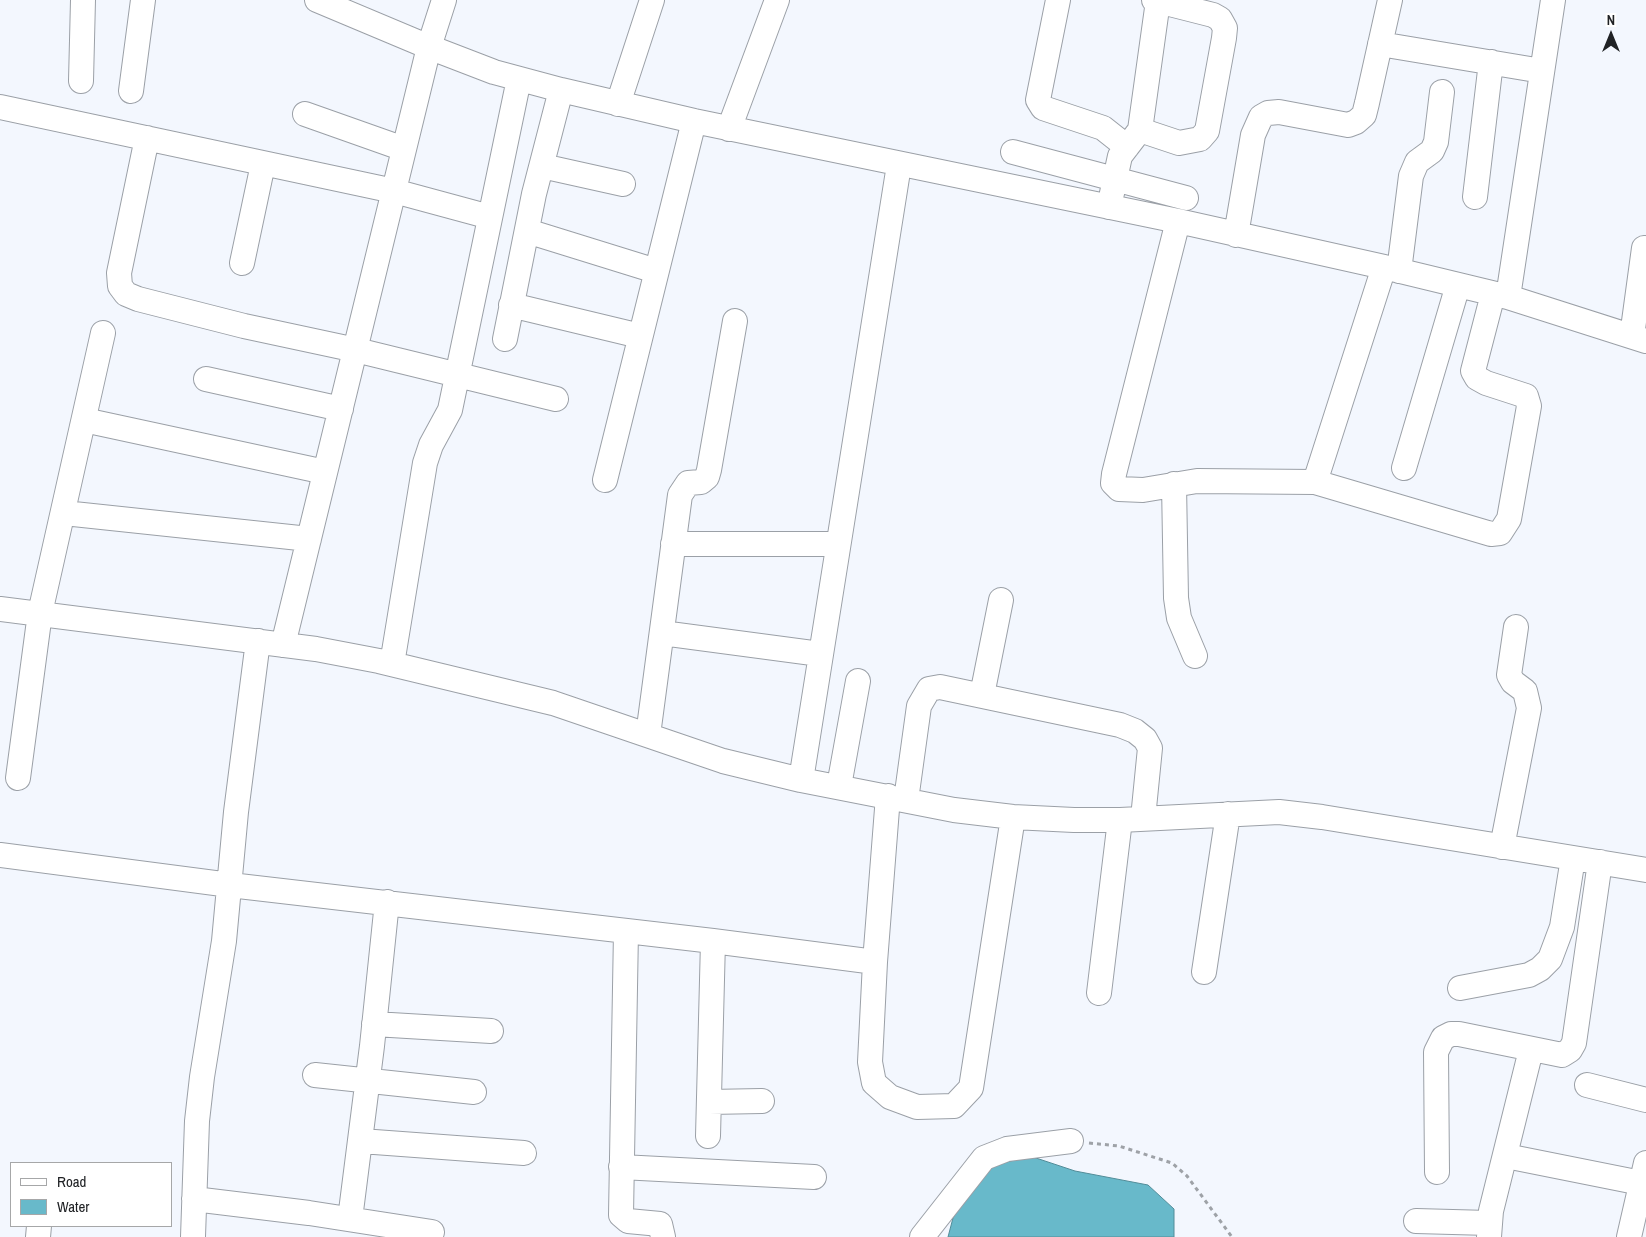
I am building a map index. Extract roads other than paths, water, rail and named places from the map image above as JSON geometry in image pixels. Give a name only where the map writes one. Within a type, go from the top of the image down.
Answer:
[{"type":"street","points":[[81,81],[83,0]]},
{"type":"street","points":[[131,91],[143,0]]},
{"type":"street","points":[[317,0],[429,47],[519,79],[561,90],[694,122],[1178,221],[1392,269],[1500,296],[1639,338],[1644,248]]},
{"type":"street","points":[[283,645],[429,47],[444,0]]},
{"type":"street","points":[[618,104],[652,0]]},
{"type":"street","points":[[729,129],[777,0]]},
{"type":"street","points":[[1058,0],[1038,100],[1043,108],[1134,138],[1179,143],[1200,139],[1207,131],[1222,54],[1225,28],[1220,19],[1213,15],[1156,1],[1134,138],[1120,156],[1109,207]]},
{"type":"street","points":[[1236,235],[1253,135],[1261,117],[1268,112],[1279,112],[1348,125],[1356,122],[1364,115],[1390,0]]},
{"type":"street","points":[[1178,221],[1113,483],[1119,489],[1129,490],[1197,481],[1315,482],[1491,534],[1500,533],[1509,519],[1529,406],[1526,396],[1486,383],[1477,378],[1473,371],[1500,296],[1542,70],[1553,0]]},
{"type":"street","points":[[1380,44],[1542,70]]},
{"type":"street","points":[[1475,197],[1490,62]]},
{"type":"street","points":[[392,664],[425,463],[431,445],[450,410],[519,79]]},
{"type":"street","points":[[505,339],[527,232],[561,90]]},
{"type":"street","points":[[1315,482],[1392,269],[1411,176],[1417,162],[1432,151],[1436,142],[1442,92]]},
{"type":"street","points":[[0,107],[263,164],[394,190],[490,217]]},
{"type":"street","points":[[305,114],[404,149]]},
{"type":"street","points":[[605,480],[694,122]]},
{"type":"street","points":[[147,138],[120,266],[120,286],[126,294],[138,300],[244,326],[356,350],[556,399]]},
{"type":"street","points":[[1013,152],[1186,198]]},
{"type":"street","points":[[242,263],[263,164]]},
{"type":"street","points":[[801,780],[899,164]]},
{"type":"street","points":[[542,166],[624,184]]},
{"type":"street","points":[[527,232],[656,271]]},
{"type":"street","points":[[1404,468],[1458,285]]},
{"type":"street","points":[[511,305],[640,336]]},
{"type":"street","points":[[648,735],[680,495],[683,487],[688,483],[701,482],[707,478],[735,321]]},
{"type":"street","points":[[18,778],[40,613],[64,513],[102,333]]},
{"type":"street","points":[[206,379],[341,409]]},
{"type":"street","points":[[84,420],[325,472]]},
{"type":"street","points":[[1174,484],[1176,598],[1179,618],[1195,656]]},
{"type":"street","points":[[64,513],[309,539]]},
{"type":"street","points":[[673,544],[838,544]]},
{"type":"street","points":[[982,695],[1001,600]]},
{"type":"street","points":[[0,609],[258,641],[392,664],[553,704],[723,762],[801,780],[954,810],[1013,817],[1120,820],[1279,812],[1322,817],[1646,870]]},
{"type":"street","points":[[1502,846],[1529,708],[1524,691],[1513,682],[1509,675],[1516,627]]},
{"type":"street","points":[[662,633],[820,654]]},
{"type":"street","points":[[193,1237],[197,1121],[202,1077],[224,941],[236,812],[258,641]]},
{"type":"street","points":[[839,786],[858,681]]},
{"type":"street","points":[[1013,817],[970,1088],[954,1106],[916,1107],[890,1097],[874,1083],[870,1062],[875,962],[897,798],[919,706],[924,694],[929,689],[940,687],[1120,725],[1135,731],[1145,739],[1150,748],[1143,818]]},
{"type":"street","points":[[1204,972],[1228,814]]},
{"type":"street","points":[[1099,993],[1120,820]]},
{"type":"street","points":[[0,855],[230,885],[713,940],[875,962]]},
{"type":"street","points":[[1460,988],[1529,976],[1550,959],[1562,927],[1573,858]]},
{"type":"street","points":[[1437,1172],[1436,1052],[1439,1043],[1450,1034],[1459,1034],[1562,1055],[1570,1050],[1574,1043],[1600,862]]},
{"type":"street","points":[[360,1226],[361,1141],[387,902]]},
{"type":"street","points":[[626,931],[620,1209],[623,1219],[660,1224],[663,1237]]},
{"type":"street","points":[[708,1136],[713,940]]},
{"type":"street","points":[[374,1024],[491,1031]]},
{"type":"street","points":[[1416,1221],[1489,1230],[1490,1211],[1506,1156],[1531,1050]]},
{"type":"street","points":[[315,1075],[474,1092]]},
{"type":"street","points":[[1587,1086],[1646,1100]]},
{"type":"street","points":[[709,1102],[762,1101]]},
{"type":"street","points":[[361,1141],[524,1153]]},
{"type":"street","points":[[922,1237],[984,1158],[1007,1149],[1071,1141]]},
{"type":"street","points":[[1506,1156],[1645,1176],[1629,1237]]},
{"type":"street","points":[[621,1167],[814,1177]]},
{"type":"street","points":[[194,1199],[360,1226],[432,1232]]},
{"type":"water","points":[[1030,1156],[1075,1171],[1148,1185],[1174,1209],[1174,1237],[948,1237],[953,1218],[967,1191],[991,1166]]}]
